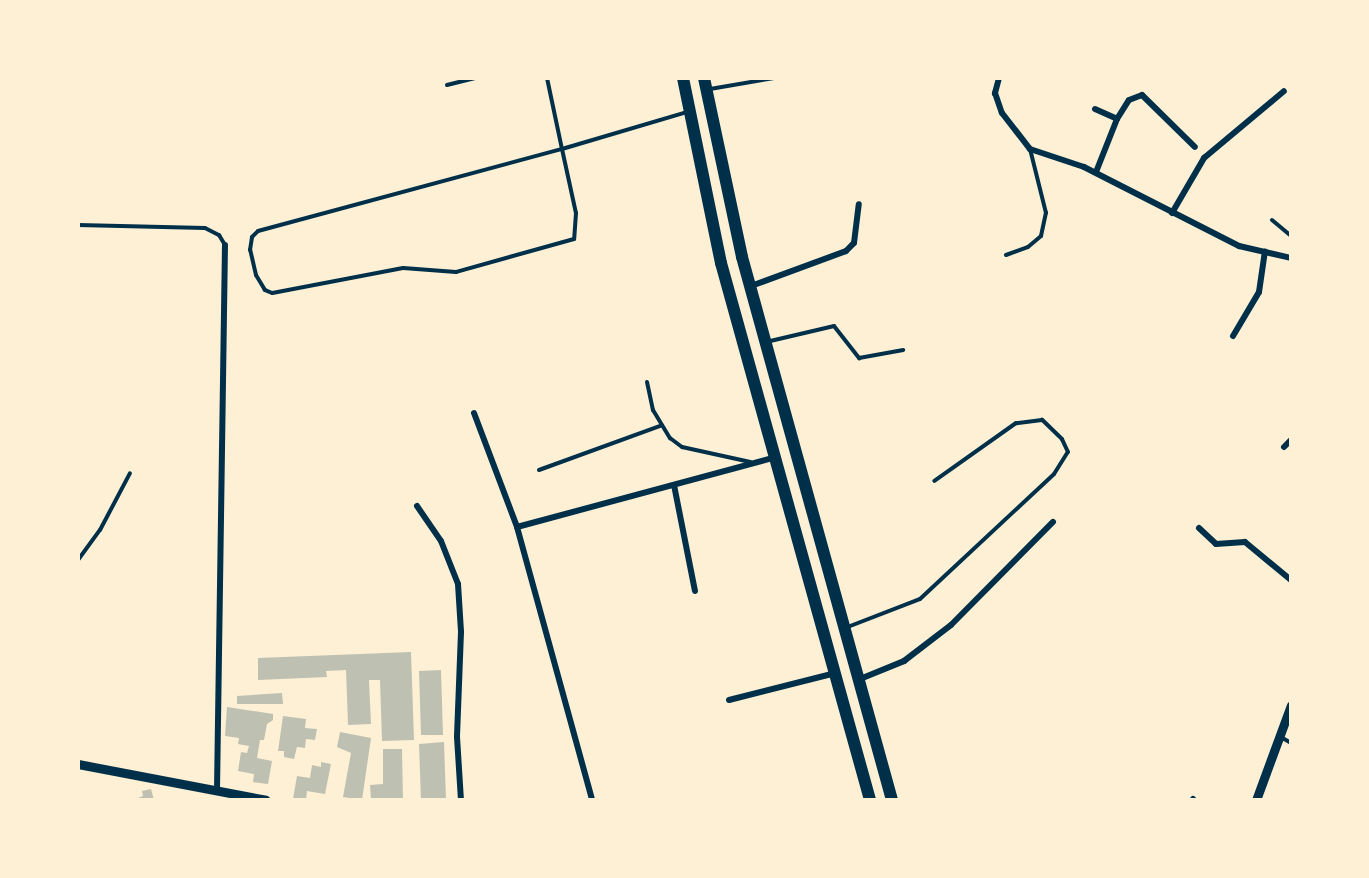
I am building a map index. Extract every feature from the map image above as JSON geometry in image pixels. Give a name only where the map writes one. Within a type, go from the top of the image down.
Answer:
[{"type":"main road","points":[[683,78],[721,263],[870,800]]},
{"type":"main road","points":[[705,84],[751,286],[892,800]]},
{"type":"street","points":[[999,78],[995,93],[1002,113],[1030,148],[1096,172],[1239,246],[1291,258]]},
{"type":"street","points":[[1172,213],[1204,159],[1284,91]]},
{"type":"street","points":[[1096,172],[1117,119],[1129,100],[1142,95],[1195,147]]},
{"type":"street","points":[[1095,109],[1117,119]]},
{"type":"street","points":[[751,286],[846,252],[854,243],[859,204]]},
{"type":"street","points":[[217,790],[225,245]]},
{"type":"street","points":[[1233,336],[1258,292],[1264,251]]},
{"type":"street","points":[[474,413],[517,527],[592,800]]},
{"type":"street","points":[[1284,447],[1291,440]]},
{"type":"street","points":[[517,527],[776,457]]},
{"type":"street","points":[[674,485],[695,591]]},
{"type":"street","points":[[417,506],[441,541],[458,585],[461,632],[457,737],[461,800]]},
{"type":"street","points":[[860,679],[904,661],[951,625],[1053,522]]},
{"type":"street","points":[[1199,528],[1216,544],[1245,542],[1291,580]]},
{"type":"street","points":[[729,700],[836,673]]},
{"type":"street","points":[[1256,800],[1291,705]]},
{"type":"street","points":[[78,764],[266,800]]},
{"type":"lane","points":[[447,85],[476,78]]},
{"type":"lane","points":[[547,78],[562,149],[578,227],[574,239],[456,272],[380,270],[272,293],[265,290],[255,275],[250,250],[252,237],[258,231],[562,149],[690,112]]},
{"type":"lane","points":[[705,84],[774,78]]},
{"type":"lane","points":[[1006,255],[1028,247],[1041,236],[1046,213],[1030,148]]},
{"type":"lane","points":[[1272,220],[1291,236]]},
{"type":"lane","points":[[78,225],[205,228],[219,235],[225,245]]},
{"type":"lane","points":[[766,342],[834,326],[859,358],[903,350]]},
{"type":"lane","points":[[647,382],[660,426],[682,447],[754,463]]},
{"type":"lane","points":[[846,628],[920,599],[1054,474],[1068,452],[1062,439],[1042,420],[1016,423],[934,481]]},
{"type":"lane","points":[[539,470],[660,426]]},
{"type":"lane","points":[[78,560],[100,530],[130,473]]},
{"type":"lane","points":[[1279,736],[1291,743]]},
{"type":"building","points":[[411,652],[414,740],[382,741],[380,680],[369,680],[371,724],[348,725],[346,670],[326,671],[327,677],[258,680],[258,658]]},
{"type":"building","points":[[441,670],[443,735],[421,735],[419,671]]},
{"type":"building","points":[[282,693],[283,704],[237,704],[237,696]]},
{"type":"building","points":[[227,707],[273,714],[273,720],[267,724],[264,740],[260,740],[257,758],[272,761],[268,784],[253,782],[254,774],[238,771],[241,752],[247,753],[249,746],[238,744],[239,738],[225,736]]},
{"type":"building","points":[[283,716],[306,719],[305,728],[317,729],[315,740],[306,739],[305,748],[297,747],[294,759],[284,757],[284,751],[278,751]]},
{"type":"building","points":[[340,732],[371,738],[362,800],[343,797],[351,753],[337,747]]},
{"type":"building","points":[[444,742],[446,800],[421,800],[419,744]]},
{"type":"building","points":[[383,749],[402,749],[403,800],[371,800],[370,785],[383,784]]},
{"type":"building","points":[[321,762],[331,764],[325,794],[307,791],[306,800],[293,799],[297,776],[310,778],[312,765],[321,767]]},
{"type":"building","points":[[151,789],[154,800],[133,800],[143,796],[142,791]]}]
